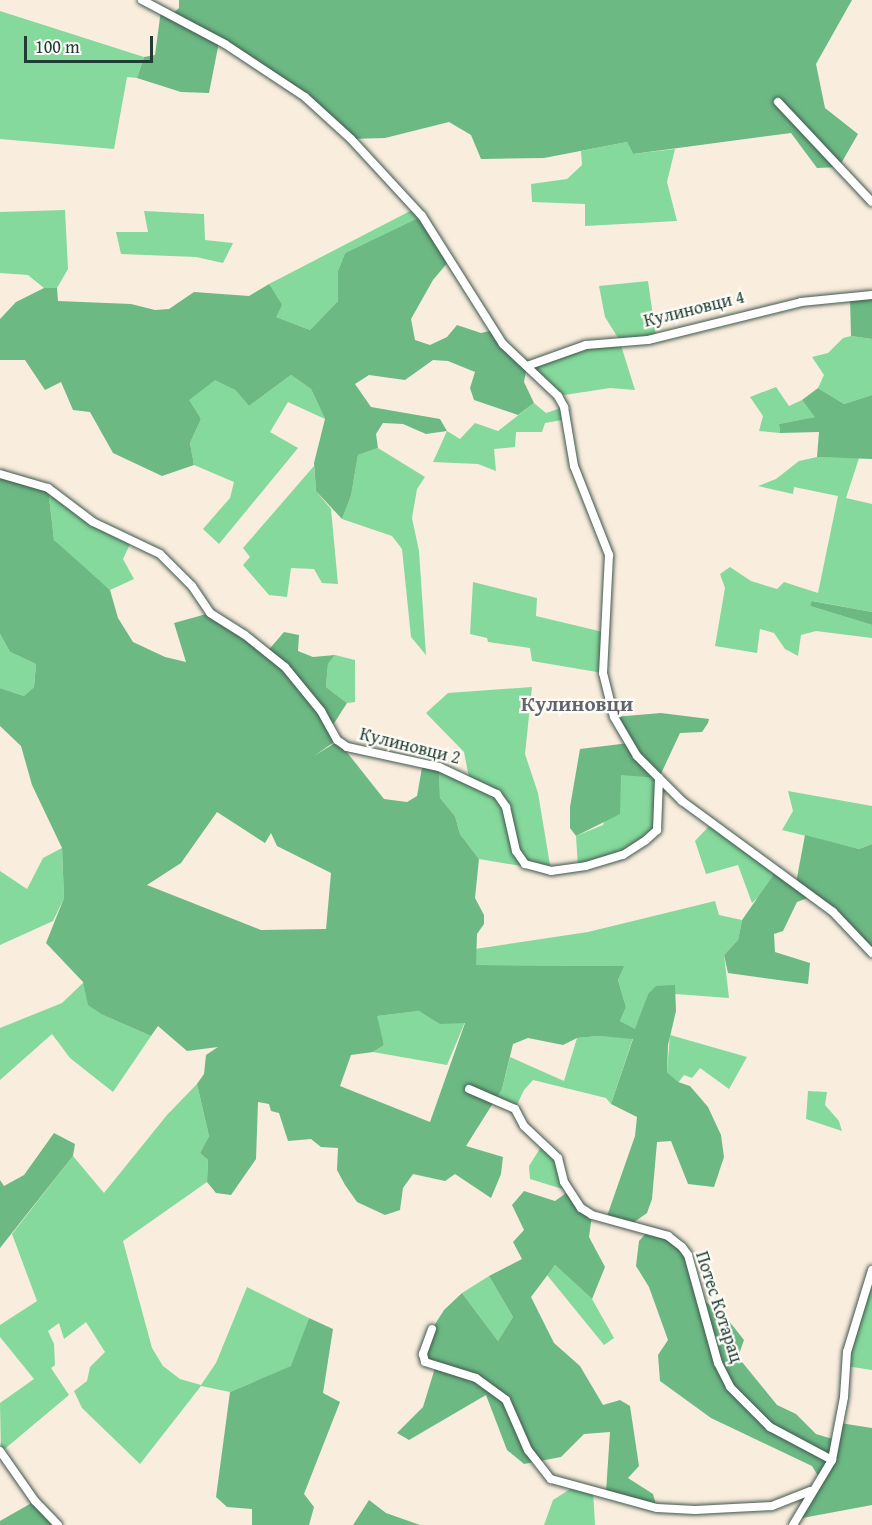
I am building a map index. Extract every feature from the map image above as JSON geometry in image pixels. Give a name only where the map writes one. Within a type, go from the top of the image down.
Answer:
[{"type":"street","points":[[142,0],[225,44],[297,92],[351,139],[422,216],[488,321],[564,407],[574,466],[605,537],[609,569],[603,673],[614,717],[637,756],[711,824],[833,912],[872,953]]},
{"type":"street","points":[[778,102],[872,202]]},
{"type":"street","name":"Кулиновци 4","points":[[527,366],[586,345],[648,340],[801,302],[872,295]]},
{"type":"street","name":"Кулиновци 2","points":[[0,474],[48,488],[93,522],[160,554],[192,586],[210,613],[245,634],[285,668],[321,711],[338,741],[358,750],[438,767],[497,794],[506,807],[516,851],[525,864],[551,871],[586,866],[623,855],[657,830],[659,778]]},
{"type":"street","name":"Потес Котарац","points":[[469,1089],[515,1109],[524,1126],[558,1158],[564,1182],[581,1208],[592,1215],[668,1236],[682,1248],[688,1255],[718,1364],[730,1387],[770,1427],[832,1460]]},
{"type":"street","points":[[793,1525],[810,1491],[832,1460],[844,1396],[847,1352],[872,1270]]},
{"type":"street","points":[[432,1329],[423,1354],[425,1362],[476,1378],[506,1400],[528,1450],[550,1479],[657,1508],[696,1510],[772,1506],[810,1491]]},
{"type":"street","points":[[0,1451],[35,1501],[58,1525]]},
{"type":"green space","points":[[179,0],[852,0],[816,64],[825,108],[858,134],[839,167],[817,168],[791,133],[633,154],[627,142],[544,158],[481,159],[471,135],[449,122],[385,138],[351,139],[305,97],[219,42],[209,93],[181,92],[137,78],[144,57],[155,55],[161,10],[171,15],[179,8]]},
{"type":"green space","points":[[0,11],[144,57],[137,78],[127,77],[114,149],[0,139]]},
{"type":"green space","points":[[627,142],[633,154],[675,149],[667,182],[677,221],[585,226],[585,204],[532,202],[531,184],[567,179],[582,165],[581,151]]},
{"type":"green space","points":[[414,209],[422,216],[345,253],[338,271],[338,301],[310,330],[276,317],[269,284]]},
{"type":"green space","points":[[65,210],[68,269],[57,288],[44,288],[28,275],[0,273],[0,212]]},
{"type":"green space","points":[[144,211],[204,214],[205,240],[233,243],[223,263],[196,257],[121,254],[116,232],[148,232]]},
{"type":"green space","points":[[422,216],[449,261],[433,280],[411,319],[415,340],[430,345],[447,337],[457,325],[481,333],[494,330],[527,366],[524,382],[534,403],[518,415],[474,400],[470,388],[475,372],[448,361],[433,360],[405,380],[369,375],[355,384],[371,407],[440,419],[447,431],[426,434],[403,424],[383,423],[376,434],[378,448],[358,455],[351,496],[342,519],[316,491],[314,463],[325,419],[311,389],[291,375],[249,406],[235,390],[215,380],[189,400],[201,419],[190,443],[194,465],[162,476],[113,453],[90,412],[73,410],[61,382],[45,390],[25,360],[0,360],[0,319],[16,302],[44,288],[57,288],[58,301],[131,304],[155,310],[169,309],[194,292],[249,296],[269,284],[282,305],[276,317],[310,330],[338,301],[338,271],[345,253]]},
{"type":"green space","points":[[648,281],[656,337],[620,342],[635,390],[610,388],[558,396],[527,366],[586,345],[620,341],[605,317],[599,286]]},
{"type":"green space","points":[[872,295],[872,339],[851,336],[850,298]]},
{"type":"green space","points":[[851,336],[872,339],[872,395],[844,404],[818,388],[824,375],[812,357],[828,353],[843,338]]},
{"type":"green space","points":[[291,375],[311,389],[325,419],[288,402],[270,432],[298,448],[219,544],[203,529],[230,498],[234,482],[194,465],[190,443],[201,419],[188,400],[215,379],[235,390],[249,406]]},
{"type":"green space","points":[[776,387],[789,406],[802,400],[816,417],[779,424],[780,433],[759,431],[763,416],[750,397]]},
{"type":"green space","points":[[818,388],[844,404],[872,395],[872,459],[817,457],[819,432],[780,433],[779,424],[815,417],[802,400]]},
{"type":"green space","points":[[534,403],[546,413],[564,407],[568,419],[545,423],[542,432],[516,432],[515,447],[494,449],[496,471],[478,464],[433,462],[447,431],[460,439],[475,423],[498,431]]},
{"type":"green space","points":[[378,448],[425,477],[417,489],[412,518],[419,551],[426,655],[411,637],[402,549],[392,536],[342,519],[351,496],[358,455]]},
{"type":"green space","points":[[817,457],[859,458],[846,498],[872,504],[872,612],[813,601],[810,606],[872,625],[872,638],[816,631],[801,635],[798,656],[785,649],[774,633],[760,629],[757,653],[715,646],[725,588],[720,574],[730,567],[751,581],[777,589],[784,582],[818,593],[838,496],[794,487],[793,494],[758,486],[776,479],[799,461]]},
{"type":"green space","points":[[314,466],[316,491],[331,509],[338,584],[322,583],[314,569],[291,568],[287,597],[269,595],[243,565],[250,557],[243,548]]},
{"type":"green space","points":[[0,474],[48,488],[54,540],[110,590],[118,618],[133,642],[165,657],[186,662],[174,623],[210,613],[265,654],[284,632],[299,635],[298,651],[313,657],[335,655],[328,664],[326,687],[347,703],[331,728],[337,740],[314,756],[338,741],[384,799],[407,802],[417,796],[423,762],[439,767],[440,798],[455,816],[460,834],[479,859],[475,898],[484,915],[484,924],[477,934],[476,965],[624,966],[618,980],[626,1007],[620,1021],[635,1029],[648,994],[656,986],[675,985],[676,1011],[668,1045],[667,1072],[678,1082],[690,1086],[708,1107],[721,1135],[724,1157],[714,1187],[688,1184],[671,1141],[657,1142],[652,1199],[647,1213],[630,1225],[606,1219],[635,1136],[637,1117],[611,1104],[633,1039],[599,1036],[577,1038],[563,1045],[528,1038],[513,1044],[502,1089],[466,1146],[503,1157],[501,1174],[491,1198],[455,1174],[445,1181],[413,1174],[403,1188],[400,1210],[385,1215],[357,1202],[345,1185],[337,1170],[338,1148],[321,1147],[311,1139],[288,1141],[279,1113],[271,1111],[269,1104],[258,1102],[256,1159],[231,1195],[216,1193],[207,1182],[208,1160],[200,1153],[209,1136],[197,1084],[204,1074],[206,1055],[218,1047],[187,1051],[158,1026],[151,1036],[103,1015],[88,1005],[83,982],[46,943],[64,898],[62,848],[32,785],[21,746],[0,726],[0,688],[24,696],[34,687],[36,664],[10,652],[0,634]],"holes":[[[217,812],[265,843],[271,833],[277,846],[331,873],[326,929],[261,930],[147,885],[181,863]],[[419,1011],[440,1024],[465,1023],[430,1122],[340,1086],[351,1055],[373,1052],[384,1045],[377,1016]]]},
{"type":"green space","points":[[48,488],[93,522],[132,540],[123,559],[134,579],[110,590],[60,547],[54,540]]},
{"type":"green space","points":[[473,582],[537,598],[536,616],[603,632],[603,673],[532,661],[530,648],[488,642],[487,638],[470,634]]},
{"type":"green space","points":[[812,601],[872,612],[872,625],[810,606]]},
{"type":"green space","points":[[0,634],[10,652],[36,664],[34,687],[24,696],[0,688]]},
{"type":"green space","points":[[335,655],[355,660],[355,702],[347,703],[326,687],[328,664]]},
{"type":"green space","points":[[532,687],[525,754],[538,793],[551,871],[479,859],[460,834],[455,816],[440,798],[439,767],[469,778],[464,752],[426,713],[448,693]]},
{"type":"green space","points":[[661,713],[709,719],[702,732],[680,733],[659,778],[621,775],[620,814],[576,836],[570,828],[570,807],[580,749],[629,743],[614,717]]},
{"type":"green space","points":[[621,774],[659,778],[657,830],[623,855],[578,867],[576,836],[603,825]]},
{"type":"green space","points":[[788,791],[872,806],[872,844],[859,849],[782,830],[793,811]]},
{"type":"green space","points":[[711,824],[777,870],[766,890],[752,903],[738,865],[706,874],[695,841]]},
{"type":"green space","points":[[805,835],[859,849],[872,844],[872,953],[813,896],[797,902],[783,931],[774,934],[775,952],[810,963],[808,984],[728,973],[724,955],[738,940],[742,920],[777,870],[796,883]]},
{"type":"green space","points":[[62,848],[64,898],[53,921],[0,945],[0,871],[27,889],[43,858]]},
{"type":"green space","points":[[715,901],[719,915],[742,920],[738,940],[724,955],[729,998],[675,994],[675,985],[648,994],[636,1030],[620,1021],[626,1007],[618,980],[623,966],[475,965],[475,949],[588,932]]},
{"type":"green space","points":[[84,982],[103,1015],[151,1036],[113,1092],[70,1058],[52,1034],[0,1080],[0,1028],[62,1003]]},
{"type":"green space","points":[[419,1011],[440,1023],[465,1022],[447,1065],[373,1052],[384,1045],[376,1016]]},
{"type":"green space","points":[[670,1035],[747,1057],[729,1089],[700,1068],[692,1078],[684,1075],[678,1083],[667,1072]]},
{"type":"green space","points":[[599,1036],[633,1038],[611,1104],[606,1098],[533,1080],[524,1090],[515,1109],[494,1098],[502,1089],[510,1057],[564,1081],[577,1038]]},
{"type":"green space","points":[[197,1084],[209,1136],[200,1153],[208,1160],[207,1182],[123,1241],[152,1348],[163,1366],[180,1379],[201,1385],[216,1363],[247,1287],[309,1318],[292,1366],[230,1392],[201,1386],[140,1464],[82,1408],[74,1391],[87,1381],[90,1367],[105,1352],[86,1322],[64,1339],[59,1323],[48,1331],[54,1344],[55,1365],[51,1368],[69,1395],[1,1452],[0,1403],[34,1379],[0,1337],[0,1325],[37,1301],[12,1234],[73,1156],[104,1193],[167,1115]]},
{"type":"green space","points":[[808,1091],[827,1092],[825,1105],[839,1121],[842,1131],[806,1119]]},
{"type":"green space","points":[[54,1133],[75,1144],[73,1156],[0,1248],[0,1180],[4,1186],[24,1175]]},
{"type":"green space","points":[[544,1142],[550,1147],[569,1191],[530,1179],[529,1166]]},
{"type":"green space","points":[[524,1191],[555,1201],[569,1191],[592,1215],[589,1237],[605,1267],[592,1299],[555,1265],[531,1297],[554,1343],[580,1366],[603,1405],[620,1400],[630,1406],[639,1466],[628,1478],[653,1494],[657,1508],[606,1492],[610,1432],[584,1434],[561,1457],[524,1464],[507,1450],[486,1395],[409,1440],[397,1433],[423,1407],[435,1368],[425,1362],[432,1329],[444,1310],[462,1293],[498,1341],[513,1317],[489,1276],[522,1259],[513,1242],[524,1230],[512,1205]]},
{"type":"green space","points":[[649,1230],[682,1247],[699,1297],[725,1316],[744,1340],[738,1357],[777,1405],[796,1414],[816,1434],[836,1440],[840,1423],[872,1428],[872,1505],[797,1519],[820,1479],[812,1466],[711,1418],[660,1381],[658,1355],[668,1340],[649,1287],[636,1266],[639,1241]]},
{"type":"green space","points":[[555,1265],[592,1299],[614,1338],[604,1345],[547,1275]]},
{"type":"green space","points":[[872,1275],[872,1370],[846,1366]]},
{"type":"green space","points":[[489,1276],[513,1317],[498,1341],[462,1293]]},
{"type":"green space","points":[[309,1318],[333,1329],[323,1393],[340,1402],[304,1494],[314,1507],[309,1525],[252,1525],[252,1509],[227,1507],[216,1497],[230,1392],[291,1366]]},
{"type":"green space","points":[[575,1486],[593,1490],[595,1525],[544,1525],[553,1500]]},
{"type":"green space","points":[[369,1500],[386,1513],[420,1525],[353,1525]]},
{"type":"green space","points":[[35,1501],[58,1525],[0,1525],[0,1521]]},
{"type":"district","name":"Кулиновци","points":[[577,704]]}]
